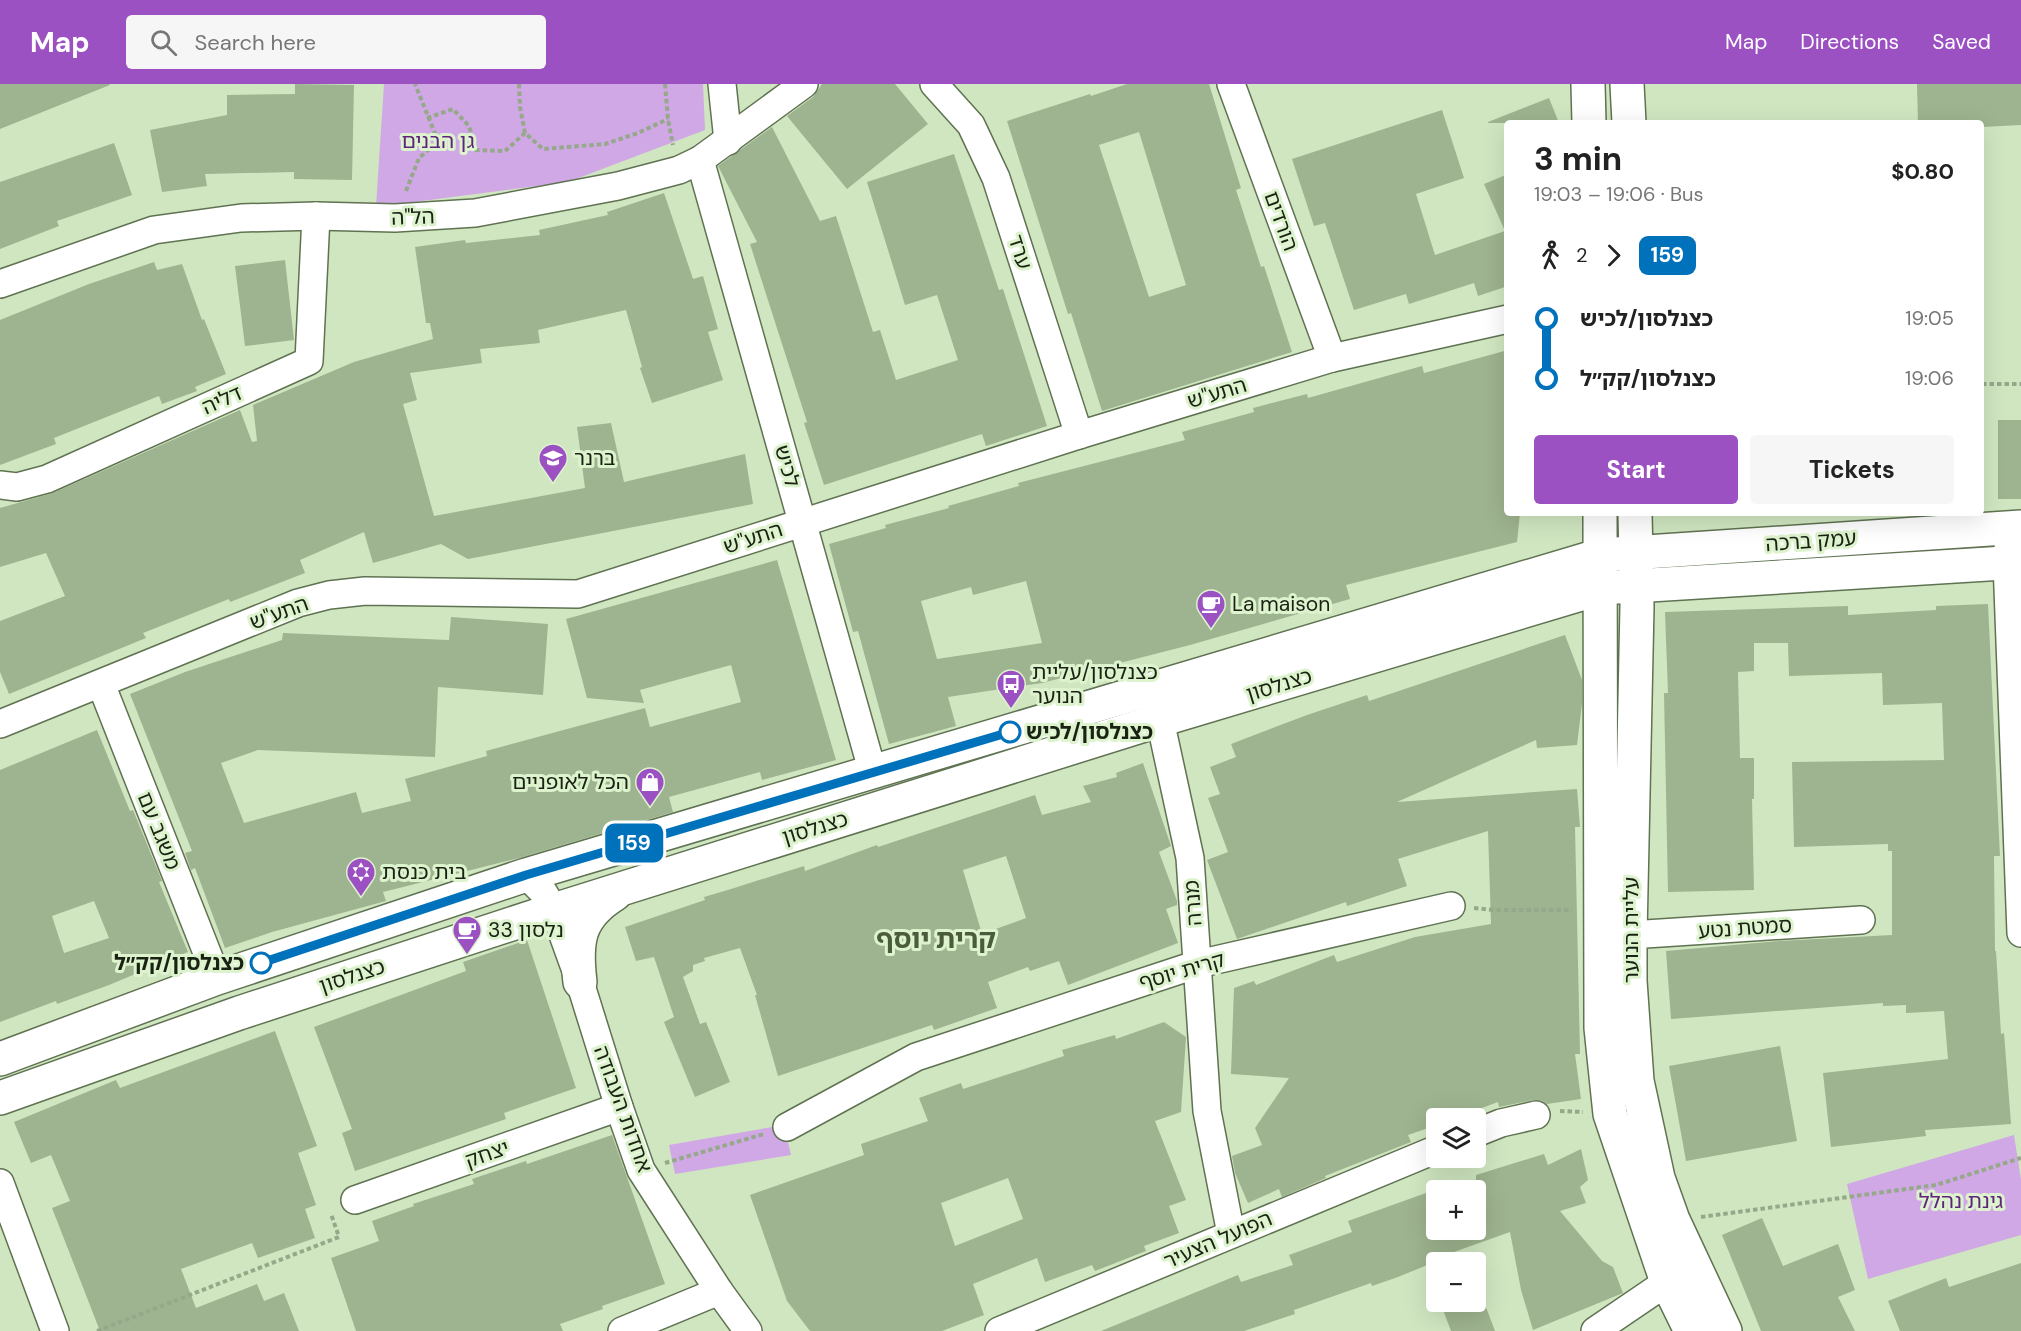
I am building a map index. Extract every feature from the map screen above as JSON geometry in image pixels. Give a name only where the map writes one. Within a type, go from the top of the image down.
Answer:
[{"type":"street","points":[[722,84],[728,141]]},
{"type":"street","name":"הל\"ה","points":[[0,284],[154,230],[241,218],[315,216],[395,218],[475,213],[618,186],[689,165],[728,141],[804,84]]},
{"type":"street","name":"ערד","points":[[934,84],[971,125],[996,178],[1080,435]]},
{"type":"street","name":"הורדים","points":[[1231,84],[1332,358]]},
{"type":"street","points":[[1588,84],[1589,120]]},
{"type":"street","points":[[1627,84],[1629,120]]},
{"type":"street","name":"לכיש","points":[[689,165],[803,523],[873,773]]},
{"type":"street","name":"דליה","points":[[0,485],[17,487],[47,479],[309,361],[315,216]]},
{"type":"street","name":"התע\"ש","points":[[0,724],[298,603],[329,595],[365,591],[578,594],[1332,358],[1504,320]]},
{"type":"street","name":"עליית הנוער","points":[[1600,516],[1599,910],[1601,1028],[1610,1114],[1667,1282],[1691,1331]]},
{"type":"street","name":"עליית הנוער","points":[[1635,516],[1637,584],[1629,936],[1637,1081],[1658,1178],[1673,1220],[1725,1331]]},
{"type":"street","name":"עמק ברכה","points":[[1600,555],[2021,527]]},
{"type":"street","points":[[2016,553],[2021,933]]},
{"type":"street","name":"עמק ברכה","points":[[1637,584],[2016,553]]},
{"type":"street","name":"כצנלסון","points":[[0,1059],[217,978],[526,875],[1600,555]]},
{"type":"street","name":"כצנלסון","points":[[0,1098],[239,1013],[624,888],[1160,720],[1601,588],[1637,584]]},
{"type":"street","name":"משגב עם","points":[[100,684],[217,978]]},
{"type":"street","name":"מנרה","points":[[1171,684],[1160,699],[1158,706],[1190,858],[1208,1111],[1232,1234]]},
{"type":"street","name":"אחדות העבודה","points":[[526,875],[544,892],[554,910],[580,982],[641,1170],[719,1291],[748,1331]]},
{"type":"street","points":[[580,982],[578,952],[583,926],[591,912],[624,888]]},
{"type":"street","name":"קרית יוסף","points":[[788,1128],[916,1057],[1198,964],[1451,906]]},
{"type":"street","name":"סמטת נטע","points":[[1629,936],[1861,920]]},
{"type":"street","name":"יצחק","points":[[355,1200],[619,1107]]},
{"type":"street","points":[[1486,1129],[1536,1115]]},
{"type":"street","name":"הפועל הצעיר","points":[[999,1331],[1426,1154]]},
{"type":"street","points":[[0,1182],[55,1331]]},
{"type":"street","points":[[1595,1331],[1667,1282]]},
{"type":"street","points":[[622,1331],[719,1291]]},
{"type":"path","points":[[519,84],[525,134],[543,149],[605,144],[638,133],[668,118]]},
{"type":"path","points":[[665,84],[668,118],[689,165]]},
{"type":"path","points":[[395,218],[419,158],[438,141],[416,85]]},
{"type":"path","points":[[428,118],[453,109],[469,126],[476,150],[505,151],[525,134]]},
{"type":"path","points":[[1984,384],[2021,384]]},
{"type":"path","points":[[1451,906],[1493,910],[1599,910]]},
{"type":"path","points":[[1536,1115],[1567,1110],[1610,1114]]},
{"type":"path","points":[[641,1170],[788,1128]]},
{"type":"path","points":[[1673,1220],[1936,1185],[2021,1158]]},
{"type":"path","points":[[97,1331],[339,1238],[330,1210],[355,1200]]},
{"type":"green space","name":"גן הבנים","points":[[384,84],[703,84],[705,130],[568,182],[376,207]]},
{"type":"green space","points":[[784,1125],[791,1155],[675,1174],[669,1145]]},
{"type":"green space","name":"גינת נהלל","points":[[2014,1135],[2021,1180],[2021,1235],[1868,1279],[1847,1184]]},
{"type":"building","points":[[0,84],[109,84],[110,85],[0,129]]},
{"type":"building","points":[[295,84],[354,85],[352,180],[294,179],[294,172],[205,174],[207,186],[162,192],[150,130],[227,115],[227,95],[295,94]]},
{"type":"building","points":[[822,84],[895,84],[928,124],[847,189],[787,116],[813,97]]},
{"type":"building","points":[[1127,84],[1209,84],[1241,188],[1236,190],[1292,352],[1102,411],[1071,313],[1068,314],[1007,121],[1090,94],[1091,96]],"holes":[[[1139,132],[1186,285],[1149,297],[1099,145]]]},
{"type":"building","points":[[1917,84],[2021,84],[2021,125],[1984,127],[1984,120],[1918,120]]},
{"type":"building","points":[[1549,98],[1558,120],[1504,120],[1504,123],[1488,122]]},
{"type":"building","points":[[1442,110],[1464,178],[1416,194],[1435,255],[1504,231],[1504,287],[1478,296],[1474,283],[1409,304],[1406,294],[1354,310],[1325,223],[1314,226],[1292,159]]},
{"type":"building","points":[[772,127],[820,221],[836,216],[873,332],[880,330],[896,380],[958,360],[937,295],[905,305],[867,182],[954,154],[999,290],[1003,289],[1047,426],[986,446],[982,434],[824,485],[804,423],[807,422],[750,244],[757,242],[718,166]]},
{"type":"building","points":[[114,143],[132,195],[57,221],[59,226],[0,249],[0,182]]},
{"type":"building","points":[[1504,176],[1504,229],[1484,184]]},
{"type":"building","points":[[664,193],[693,279],[703,276],[718,329],[708,332],[723,380],[652,403],[640,368],[642,367],[626,310],[538,330],[540,343],[480,349],[482,363],[410,373],[417,400],[403,404],[434,516],[585,488],[577,427],[611,423],[624,482],[745,454],[753,504],[468,559],[441,544],[373,563],[364,532],[300,560],[305,573],[230,602],[229,599],[143,633],[146,638],[9,694],[0,672],[0,621],[65,596],[46,553],[0,567],[0,508],[53,493],[240,410],[252,442],[257,441],[253,405],[354,362],[433,339],[430,323],[426,323],[415,247],[465,240],[466,243],[540,235],[539,230],[608,215],[607,212]]},
{"type":"building","points":[[285,260],[294,340],[245,346],[235,266]]},
{"type":"building","points":[[154,262],[157,270],[182,264],[202,320],[204,319],[226,374],[195,387],[197,391],[162,404],[159,396],[54,438],[56,444],[0,465],[0,320],[89,284]]},
{"type":"building","points":[[1504,351],[1504,516],[1520,516],[1517,542],[1346,585],[1350,599],[1190,645],[1042,683],[948,697],[956,726],[889,744],[858,631],[853,632],[829,544],[886,528],[885,525],[1019,486],[1018,483],[1185,440],[1182,432],[1254,412],[1253,408],[1307,394],[1308,398],[1422,366],[1424,373]],"holes":[[[1026,581],[1042,643],[937,659],[921,601],[971,587],[973,595]]]},
{"type":"building","points":[[1998,420],[2021,420],[2021,499],[1998,499]]},
{"type":"building","points":[[777,560],[836,760],[762,780],[760,772],[669,797],[673,812],[519,858],[383,892],[386,901],[272,932],[225,948],[195,868],[191,870],[185,853],[192,851],[130,694],[185,672],[282,640],[283,633],[449,640],[451,617],[548,624],[543,695],[438,687],[435,757],[258,750],[221,763],[244,823],[356,792],[362,813],[411,801],[405,779],[487,756],[486,751],[645,708],[650,727],[741,702],[731,665],[640,690],[644,703],[587,698],[566,619]]},
{"type":"building","points":[[1988,604],[2000,856],[1994,856],[1995,951],[2011,1124],[1925,1130],[1926,1136],[1831,1147],[1823,1073],[1948,1059],[1944,1011],[1906,1013],[1906,1005],[1883,1006],[1883,1003],[1671,1019],[1666,951],[1779,941],[1892,935],[1892,851],[1888,851],[1888,844],[1794,847],[1792,762],[1944,760],[1942,703],[1883,705],[1882,673],[1789,676],[1788,643],[1754,643],[1754,671],[1738,672],[1740,758],[1754,758],[1754,799],[1752,799],[1754,890],[1668,892],[1664,693],[1668,693],[1665,612],[1848,606],[1848,615],[1936,610],[1936,606]]},
{"type":"building","points":[[1565,635],[1582,680],[1582,704],[1577,745],[1537,748],[1536,740],[1397,802],[1577,789],[1580,827],[1575,827],[1580,1054],[1575,1054],[1581,1099],[1547,1104],[1540,1100],[1533,1100],[1499,1107],[1498,1102],[1482,1108],[1426,1108],[1426,1129],[1408,1135],[1411,1142],[1325,1176],[1326,1178],[1282,1197],[1279,1189],[1248,1203],[1235,1173],[1232,1156],[1262,1145],[1255,1128],[1289,1078],[1231,1074],[1234,988],[1254,981],[1256,985],[1334,955],[1337,962],[1415,937],[1491,924],[1488,831],[1398,859],[1407,886],[1347,906],[1346,902],[1237,939],[1207,860],[1228,852],[1208,798],[1220,794],[1210,767],[1236,757],[1231,744],[1367,695],[1369,701]]},
{"type":"building","points":[[97,730],[130,811],[133,810],[188,952],[109,985],[57,1004],[56,1001],[0,1022],[0,770]],"holes":[[[94,901],[109,938],[64,953],[52,916]]]},
{"type":"building","points":[[1143,763],[1171,846],[1159,852],[1177,901],[1177,905],[1166,909],[1178,943],[1068,985],[1059,961],[1030,971],[1028,967],[988,982],[997,1008],[934,1030],[932,1025],[778,1076],[755,995],[757,995],[740,948],[704,958],[705,961],[693,965],[693,971],[683,977],[700,1024],[706,1022],[730,1082],[695,1097],[664,1022],[674,1017],[654,957],[636,961],[625,927],[705,900],[704,897],[804,866],[805,871],[877,845],[878,847],[1035,795],[1042,815],[1091,802],[1083,786],[1117,777],[1116,773]],"holes":[[[1006,856],[1026,918],[982,934],[963,870]]]},
{"type":"building","points":[[527,940],[576,1088],[504,1113],[506,1119],[355,1171],[342,1133],[352,1129],[314,1027],[466,971],[463,962]]},
{"type":"building","points":[[1164,1022],[1186,1037],[1181,1112],[1155,1121],[1186,1200],[1169,1206],[1179,1233],[1144,1246],[1146,1251],[1095,1271],[1092,1265],[1045,1282],[1037,1258],[973,1284],[984,1315],[942,1331],[810,1331],[787,1301],[750,1195],[864,1155],[861,1144],[928,1121],[919,1098],[961,1083],[963,1089],[1064,1056],[1062,1050],[1115,1035],[1116,1039]],"holes":[[[1008,1178],[1023,1219],[955,1246],[941,1203]]]},
{"type":"building","points":[[275,1031],[317,1146],[298,1153],[316,1205],[305,1209],[315,1238],[258,1258],[252,1243],[181,1269],[196,1308],[257,1284],[264,1301],[284,1293],[299,1331],[100,1331],[52,1208],[70,1201],[51,1155],[31,1163],[14,1122],[116,1080],[120,1088]]},
{"type":"building","points":[[1780,1046],[1797,1141],[1686,1161],[1669,1066]]},
{"type":"building","points":[[612,1135],[665,1284],[602,1306],[603,1309],[560,1324],[563,1331],[356,1331],[331,1258],[379,1241],[372,1221],[414,1206],[413,1204],[474,1184],[472,1179],[526,1161],[527,1164]]},
{"type":"building","points":[[1581,1149],[1588,1180],[1580,1187],[1586,1203],[1560,1211],[1602,1261],[1613,1267],[1623,1293],[1533,1330],[1521,1290],[1510,1232],[1454,1252],[1426,1252],[1426,1266],[1372,1286],[1371,1283],[1294,1310],[1295,1314],[1244,1331],[1101,1331],[1238,1275],[1241,1282],[1293,1265],[1289,1255],[1352,1232],[1348,1221],[1426,1193],[1426,1240],[1486,1240],[1486,1180],[1476,1180],[1476,1175],[1544,1154],[1548,1165]]},
{"type":"building","points":[[1762,1218],[1783,1266],[1838,1244],[1855,1290],[1838,1297],[1855,1331],[1761,1331],[1722,1235]]},
{"type":"building","points":[[2021,1263],[2021,1331],[1900,1331],[1888,1301],[1946,1278],[1949,1287]]},
{"type":"building","points":[[1486,1307],[1495,1331],[1451,1331],[1444,1312],[1486,1312]]},
{"type":"bus line","name":"159","points":[[261,963],[526,875],[1010,732]]},
{"type":"place","name":"ברנר","points":[[553,484]]},
{"type":"place","name":"La maison","points":[[1211,630]]},
{"type":"place","name":"כצנלסון/עליית הנוער","points":[[1011,710]]},
{"type":"place","name":"כצנלסון/לכיש","points":[[1010,732]]},
{"type":"place","name":"הכל לאופניים","points":[[650,808]]},
{"type":"place","name":"בית כנסת","points":[[361,898]]},
{"type":"place","name":"נלסון 33","points":[[467,956]]},
{"type":"place","name":"כצנלסון/קק״ל","points":[[261,963]]},
{"type":"district","name":"קרית יוסף","points":[[936,938]]}]
